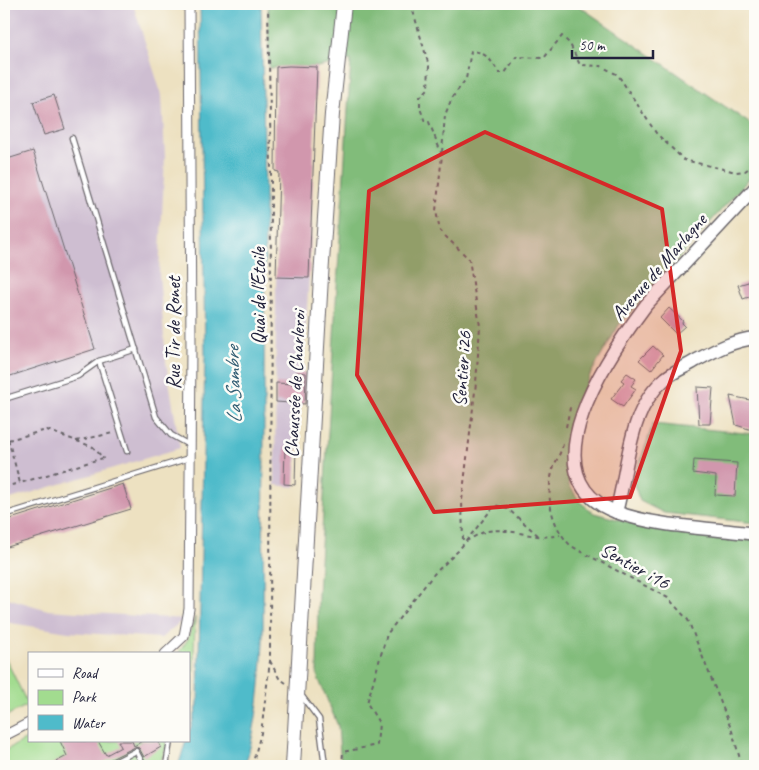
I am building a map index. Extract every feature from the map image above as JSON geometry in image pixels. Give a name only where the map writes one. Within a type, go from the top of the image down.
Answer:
[{"type":"main road","name":"Chaussée de Charleroi","points":[[293,766],[321,277],[332,114],[344,4]]},
{"type":"main road","name":"Avenue de Marlagne","points":[[755,188],[646,305],[610,356],[586,406],[574,449],[577,474],[584,489],[592,498],[616,512],[646,520],[755,534]]},
{"type":"main road","points":[[616,512],[629,448],[641,414],[651,395],[666,378],[710,353],[743,339],[755,338]]},
{"type":"street","name":"Rue Tir de Ronet","points":[[167,652],[184,636],[189,609],[189,4]]},
{"type":"street","points":[[4,736],[28,724]]},
{"type":"lane","points":[[72,138],[156,417],[171,435],[190,445]]},
{"type":"lane","points":[[4,399],[78,376],[99,362],[136,349]]},
{"type":"lane","points":[[99,362],[127,451]]},
{"type":"lane","points":[[4,515],[189,458]]},
{"type":"lane","points":[[298,692],[319,719],[325,766]]},
{"type":"lane","points":[[166,766],[170,742]]},
{"type":"lane","points":[[107,766],[136,751],[144,766]]},
{"type":"path","name":"Quai de l'Etoile","points":[[252,766],[261,733],[270,661],[272,171],[268,4]]},
{"type":"path","name":"Sentier i26","points":[[412,4],[429,66],[428,89],[420,97],[420,108],[425,122],[429,122],[442,155],[436,211],[440,231],[469,259],[480,326],[476,383],[462,500],[463,542]]},
{"type":"path","points":[[442,155],[445,115],[452,98],[466,80],[471,51],[479,51],[492,60],[499,72],[505,73],[516,57],[544,58],[562,36],[570,44],[580,65],[602,66],[618,75],[656,133],[684,160],[736,172],[745,170],[755,164]]},
{"type":"path","points":[[564,435],[570,408],[586,406]]},
{"type":"path","points":[[4,424],[20,483]]},
{"type":"path","points":[[4,439],[8,440],[47,430],[93,447],[103,458],[4,487]]},
{"type":"path","points":[[76,441],[121,432]]},
{"type":"path","points":[[463,542],[487,532],[517,533],[548,538],[560,536],[549,504],[553,470],[563,444]]},
{"type":"path","points":[[342,766],[343,752],[377,745],[379,723],[367,703],[388,634],[434,574],[458,551],[463,542],[495,505],[508,509],[540,537]]},
{"type":"path","name":"Sentier i16","points":[[560,536],[571,546],[668,598],[688,620],[732,731],[742,766]]},
{"type":"path","points":[[270,661],[280,678],[298,692]]},
{"type":"highlighted area","points":[[485,132],[662,209],[681,351],[630,497],[434,512],[357,375],[369,191]]},
{"type":"shaded area","points":[[4,4],[133,4],[162,96],[165,157],[159,273],[166,362],[180,448],[4,501]]},
{"type":"shaded area","points":[[276,67],[317,67],[309,278],[295,487],[275,485],[276,277],[279,172],[275,171]]},
{"type":"shaded area","points":[[4,597],[48,610],[184,619],[161,638],[68,632],[4,622]]},
{"type":"green space","points":[[268,4],[576,4],[755,127],[755,172],[619,325],[590,375],[574,414],[567,458],[569,485],[580,502],[594,513],[640,525],[755,540],[755,766],[341,766],[338,726],[317,675],[318,594],[351,60],[317,67],[269,68]]},
{"type":"green space","points":[[653,424],[755,434],[755,523],[664,513],[640,501],[633,482]]},
{"type":"green space","points":[[195,617],[193,694],[190,717],[190,652],[179,652],[188,639]]},
{"type":"green space","points":[[4,655],[28,705],[4,717]]},
{"type":"green space","points":[[28,739],[28,742],[166,742],[167,745],[159,766],[4,766],[4,751]]},
{"type":"water","name":"La Sambre","points":[[200,4],[261,4],[265,191],[263,642],[258,705],[253,736],[245,766],[178,766],[186,742],[190,742],[190,730],[198,705],[205,355]]},
{"type":"building","points":[[276,67],[317,67],[309,278],[276,277],[279,172],[275,171]]},
{"type":"building","points":[[54,95],[65,129],[44,135],[33,102]]},
{"type":"building","points":[[33,151],[95,349],[4,378],[4,160]]},
{"type":"building","points":[[755,280],[755,295],[743,299],[738,285]]},
{"type":"building","points":[[669,308],[683,321],[682,323],[685,326],[676,334],[660,318]]},
{"type":"building","points":[[653,346],[663,355],[651,370],[639,360]]},
{"type":"building","points":[[295,372],[306,373],[305,404],[276,402],[276,383],[294,384]]},
{"type":"building","points":[[627,373],[636,379],[631,386],[636,389],[623,407],[611,399],[624,382],[621,380]]},
{"type":"building","points":[[697,387],[713,388],[710,424],[699,424]]},
{"type":"building","points":[[730,396],[755,401],[755,431],[736,425]]},
{"type":"building","points":[[285,447],[296,447],[295,485],[284,484]]},
{"type":"building","points":[[694,460],[737,463],[735,496],[715,495],[716,476],[693,473]]},
{"type":"building","points":[[123,484],[131,509],[4,548],[4,521]]},
{"type":"building","points":[[60,742],[99,742],[106,755],[121,747],[118,742],[132,742],[134,746],[140,742],[158,742],[161,747],[144,757],[139,748],[135,747],[105,762],[103,766],[48,766],[67,756]]}]
